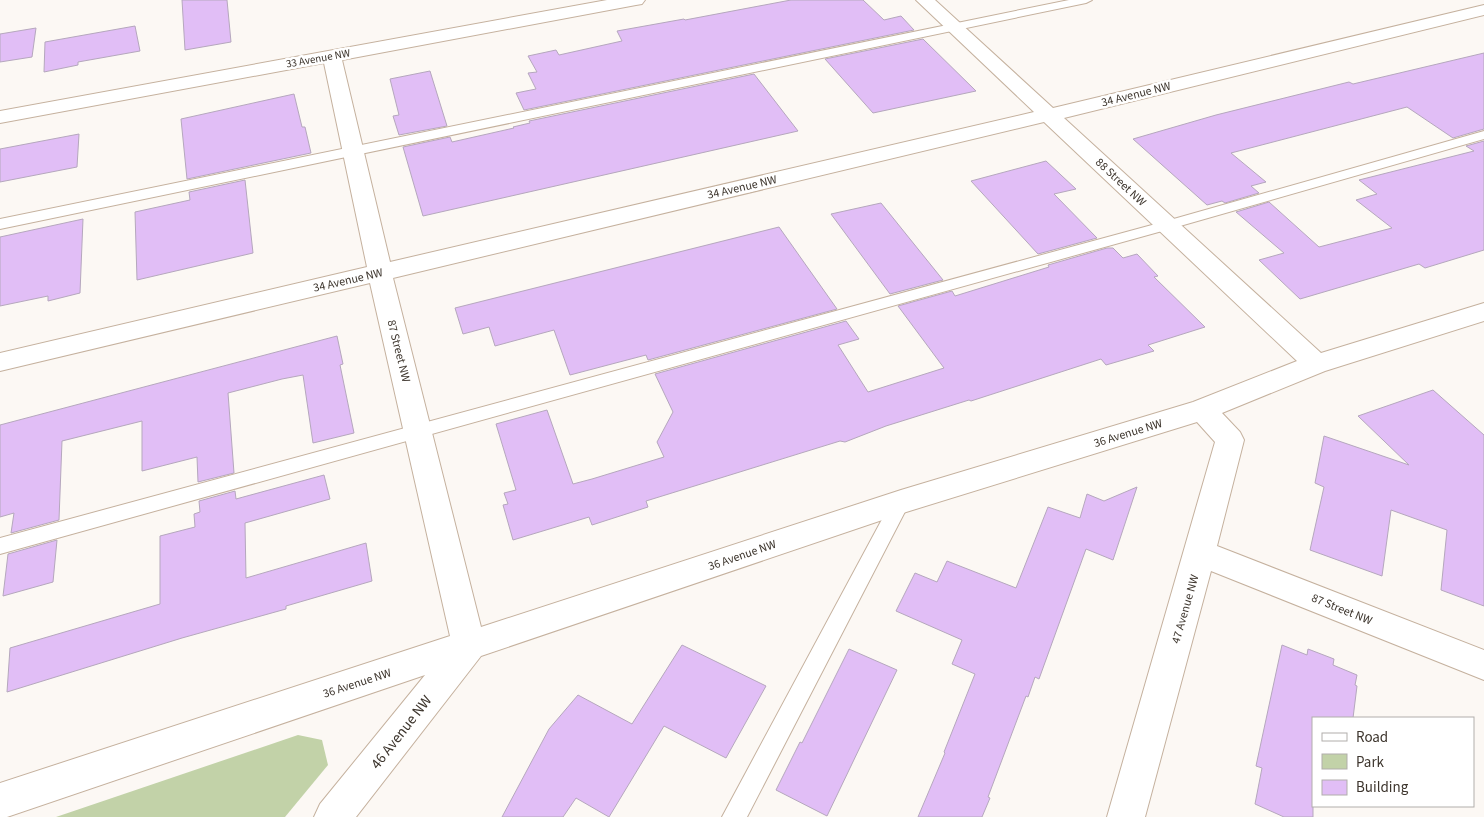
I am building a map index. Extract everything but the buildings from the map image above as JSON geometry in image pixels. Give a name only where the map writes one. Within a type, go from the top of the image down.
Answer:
[{"type":"street","name":"33 Avenue NW","points":[[0,117],[636,0]]},
{"type":"street","name":"88 Street NW","points":[[925,0],[1316,364]]},
{"type":"street","name":"34 Avenue NW","points":[[0,362],[1049,115],[1484,10]]},
{"type":"street","name":"87 Street NW","points":[[332,56],[380,273],[469,646]]},
{"type":"street","name":"36 Avenue NW","points":[[0,802],[901,502],[1202,410],[1316,364],[1484,312]]},
{"type":"street","name":"47 Avenue NW","points":[[1126,817],[1230,440],[1202,410]]},
{"type":"street","name":"87 Street NW","points":[[1200,553],[1484,666]]},
{"type":"street","name":"46 Avenue NW","points":[[334,817],[469,646]]},
{"type":"lane","points":[[0,224],[1086,0]]},
{"type":"lane","points":[[0,546],[1168,225],[1484,135]]},
{"type":"lane","points":[[734,817],[901,502]]},
{"type":"green space","points":[[298,735],[322,740],[328,765],[285,817],[56,817]]}]
